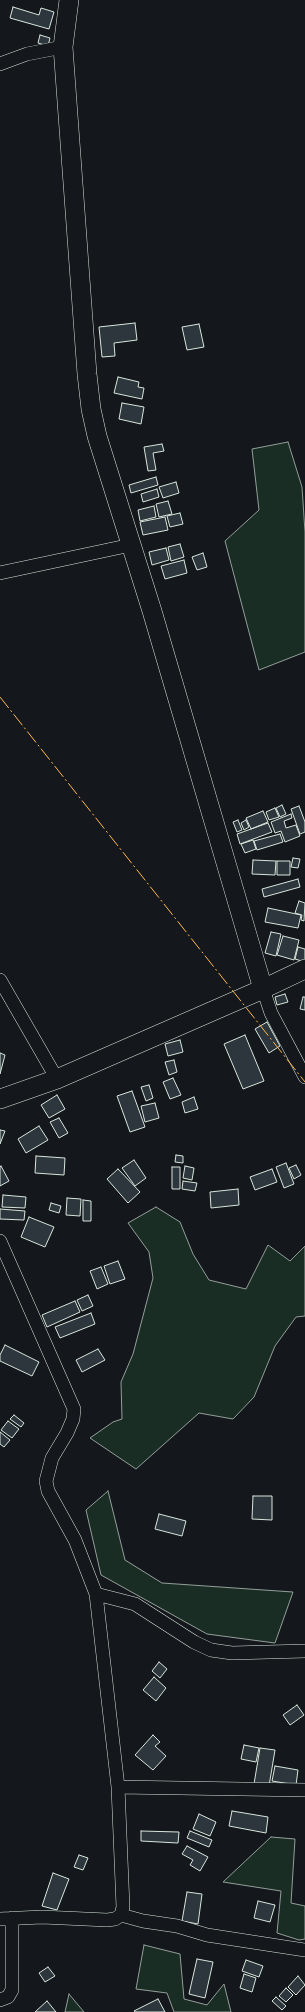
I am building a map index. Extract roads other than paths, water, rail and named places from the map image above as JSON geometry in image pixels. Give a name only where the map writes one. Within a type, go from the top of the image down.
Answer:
[{"type":"street","points":[[69,0],[63,46],[87,374],[91,409],[97,436],[131,545],[263,989],[271,1013],[305,1077]]},
{"type":"street","points":[[0,64],[27,54],[63,46]]},
{"type":"street","points":[[0,573],[131,545]]},
{"type":"street","points":[[0,1099],[57,1079],[263,989],[305,969]]},
{"type":"street","points":[[0,980],[57,1079]]},
{"type":"street","points":[[0,1240],[74,1409],[73,1419],[67,1433],[52,1458],[46,1481],[48,1491],[75,1540],[96,1594],[118,1787],[123,1907],[121,1915],[115,1919],[107,1920],[42,1917],[6,1918],[12,1990],[8,1997],[0,2000]]},
{"type":"street","points":[[96,1594],[135,1604],[194,1642],[212,1650],[232,1653],[305,1651]]},
{"type":"street","points":[[118,1787],[305,1790]]},
{"type":"street","points":[[121,1915],[143,1921],[177,1926],[207,1935],[305,1950]]}]
